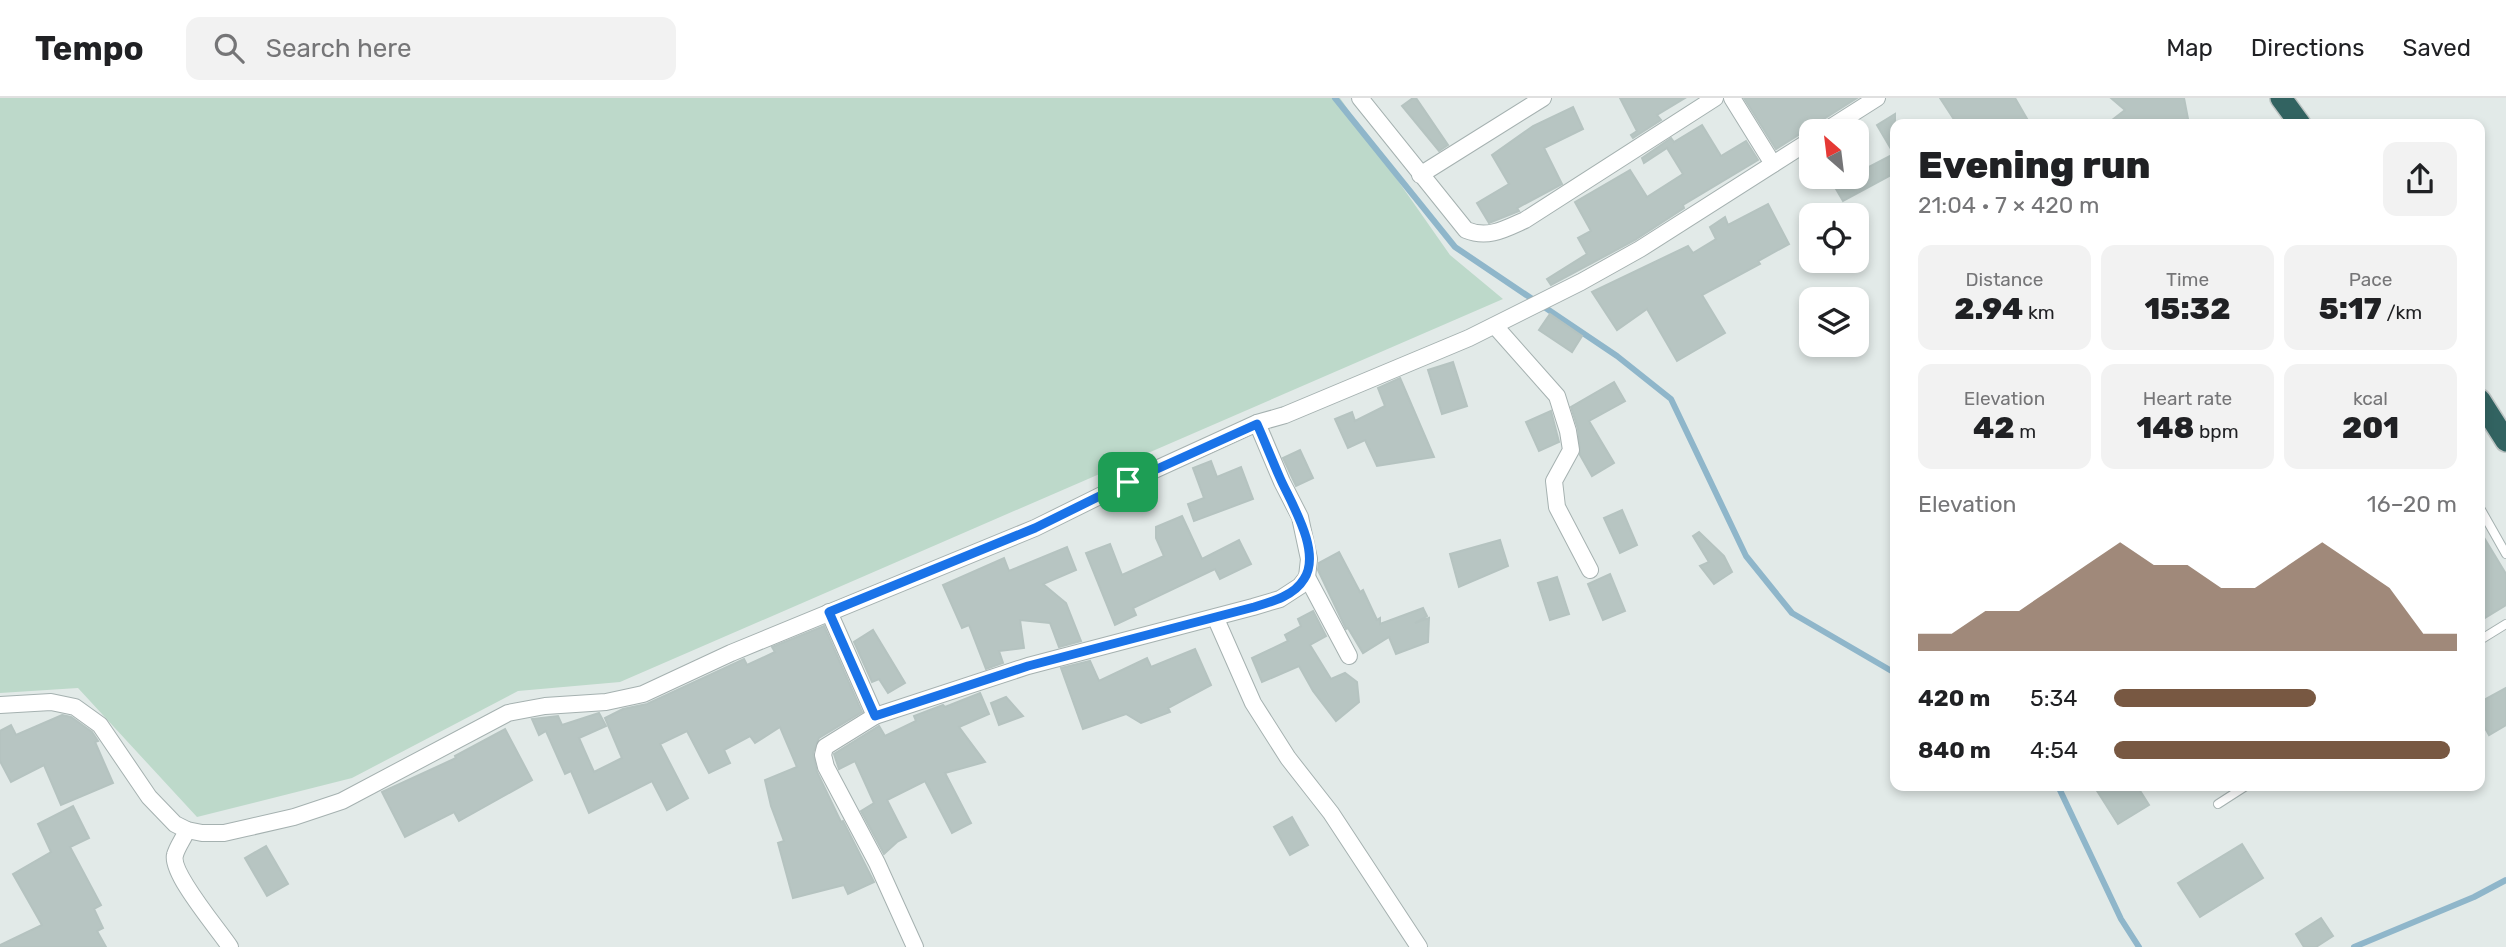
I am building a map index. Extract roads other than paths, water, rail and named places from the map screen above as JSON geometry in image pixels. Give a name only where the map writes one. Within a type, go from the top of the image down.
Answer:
[{"type":"highway","points":[[2281,98],[2296,119]]},
{"type":"highway","points":[[2485,412],[2506,441]]},
{"type":"street","points":[[1420,175],[1543,98]]},
{"type":"street","points":[[1369,101],[1420,175],[1466,230],[1477,235],[1491,234],[1525,220],[1715,98]]},
{"type":"street","points":[[1732,98],[1773,164]]},
{"type":"street","points":[[1844,119],[1877,98]]},
{"type":"street","points":[[0,705],[51,702],[75,706],[86,713],[100,725],[149,797],[175,824],[187,830],[224,833],[318,809],[363,790],[508,713],[545,706],[606,702],[643,694],[731,653],[1035,528],[1128,482],[1257,424],[1346,390],[1500,324],[1640,249],[1799,148]]},
{"type":"street","points":[[1500,324],[1556,396],[1570,441],[1570,450],[1554,481],[1557,507],[1590,570]]},
{"type":"street","points":[[915,947],[877,863],[826,767],[823,755],[825,747],[875,716],[1028,666],[1216,619],[1280,599],[1300,586],[1307,577],[1309,559],[1300,517],[1257,424]]},
{"type":"street","points":[[1307,577],[1349,656]]},
{"type":"street","points":[[829,612],[875,716]]},
{"type":"street","points":[[1216,619],[1252,703],[1288,758],[1331,813],[1419,947]]},
{"type":"street","points":[[187,830],[174,856],[175,865],[230,947]]},
{"type":"lane","points":[[2485,517],[2506,554]]},
{"type":"lane","points":[[2485,637],[2506,624]]},
{"type":"lane","points":[[2218,804],[2238,791]]},
{"type":"waterway","points":[[1335,98],[1455,247],[1617,356],[1671,399],[1746,556],[1792,613],[1890,670]]},
{"type":"waterway","points":[[2060,791],[2121,919],[2139,947]]},
{"type":"waterway","points":[[2354,947],[2474,897],[2506,880]]}]
